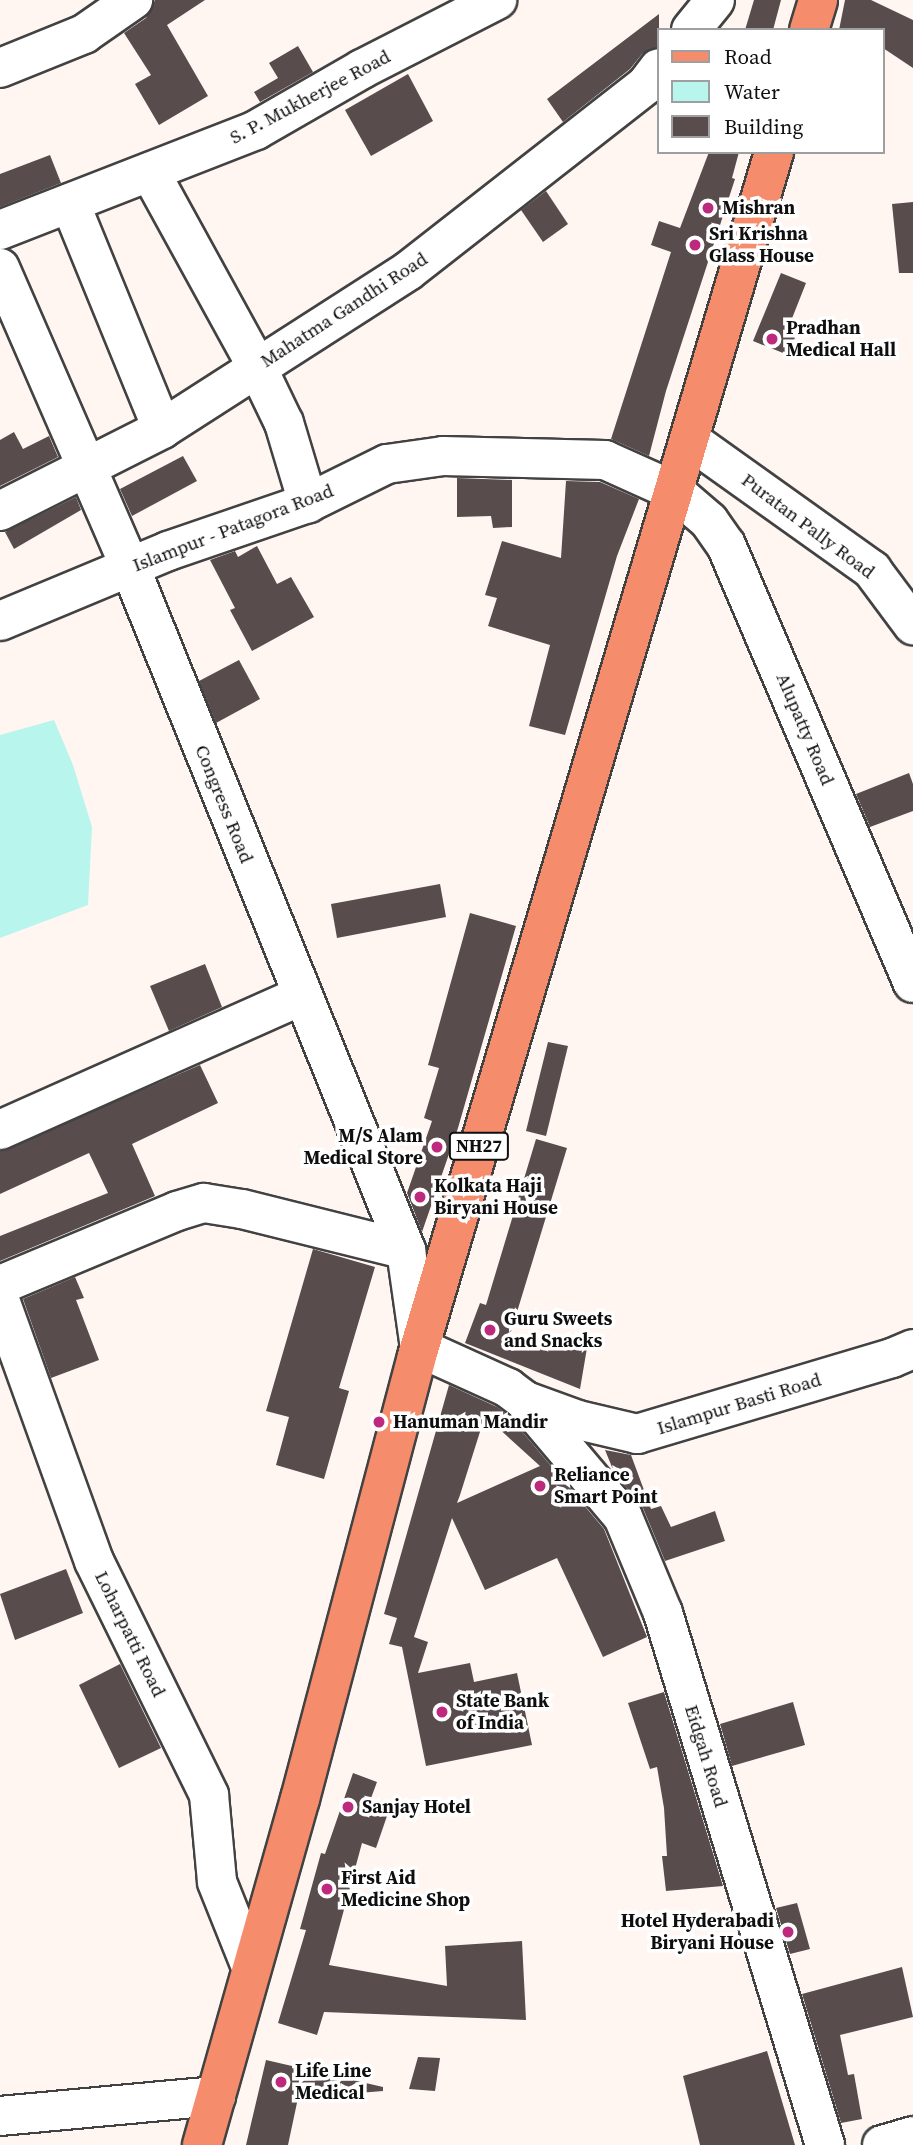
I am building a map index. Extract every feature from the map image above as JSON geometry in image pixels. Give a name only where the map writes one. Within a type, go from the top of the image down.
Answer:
[{"type":"main road","points":[[810,28],[818,0]]},
{"type":"main road","name":"NH27","points":[[202,2145],[300,1799],[420,1348],[773,154]]},
{"type":"street","points":[[0,68],[84,34],[133,0]]},
{"type":"street","name":"S. P. Mukherjee Road","points":[[0,230],[256,130],[362,69],[497,0]]},
{"type":"street","points":[[693,28],[715,0]]},
{"type":"street","name":"Mahatma Gandhi Road","points":[[0,511],[162,429],[408,271],[646,85],[657,71]]},
{"type":"street","points":[[150,172],[257,367],[284,424],[308,503]]},
{"type":"street","points":[[70,203],[162,429]]},
{"type":"street","name":"Congress Road","points":[[0,268],[130,566],[301,996],[406,1250],[420,1348]]},
{"type":"street","name":"Puratan Pally Road","points":[[690,440],[872,570],[913,625]]},
{"type":"street","name":"Islampur - Patagora Road","points":[[0,621],[130,566],[308,503],[387,464],[443,456],[605,460],[674,491]]},
{"type":"street","name":"Alupatty Road","points":[[674,491],[709,521],[726,545],[913,982]]},
{"type":"street","points":[[0,1130],[301,996]]},
{"type":"street","points":[[0,1285],[177,1211],[204,1203],[242,1209],[406,1250]]},
{"type":"street","name":"Loharpatti Road","points":[[0,1300],[94,1561],[209,1795],[218,1882],[251,1967]]},
{"type":"street","points":[[420,1348],[508,1388],[524,1400]]},
{"type":"street","name":"Islampur Basti Road","points":[[524,1400],[578,1420],[637,1434],[892,1358],[913,1349]]},
{"type":"street","name":"Eidgah Road","points":[[524,1400],[623,1517],[663,1613],[825,2145]]},
{"type":"street","points":[[0,2116],[216,2096]]},
{"type":"street","points":[[882,2145],[913,2136]]},
{"type":"water","points":[[54,720],[73,765],[92,827],[88,905],[0,938],[0,735]]},
{"type":"building","points":[[155,0],[205,0],[167,25],[208,96],[159,125],[135,84],[151,75],[124,33],[146,18]]},
{"type":"building","points":[[754,0],[781,0],[774,28],[746,28]]},
{"type":"building","points":[[845,0],[871,0],[913,20],[913,68],[885,49],[885,28],[839,28]]},
{"type":"building","points":[[659,14],[657,48],[642,54],[630,69],[563,122],[547,99]]},
{"type":"building","points":[[298,46],[313,72],[260,102],[254,92],[278,78],[269,63]]},
{"type":"building","points":[[408,74],[433,121],[371,156],[345,110]]},
{"type":"building","points":[[708,154],[738,154],[732,178],[735,179],[666,391],[649,456],[611,439],[671,252],[651,245],[659,221],[680,228]]},
{"type":"building","points":[[50,155],[61,183],[0,207],[0,174]]},
{"type":"building","points":[[546,191],[568,224],[543,242],[521,210]]},
{"type":"building","points":[[913,202],[913,273],[899,273],[892,204]]},
{"type":"building","points":[[781,273],[806,283],[791,321],[800,325],[788,355],[753,341]]},
{"type":"building","points":[[14,432],[23,449],[49,436],[58,457],[0,486],[0,440]]},
{"type":"building","points":[[183,456],[197,481],[132,516],[120,489]]},
{"type":"building","points":[[457,478],[512,480],[512,527],[493,528],[491,516],[457,517]]},
{"type":"building","points":[[566,481],[600,482],[639,499],[617,556],[565,735],[529,726],[550,645],[488,626],[497,598],[485,595],[502,541],[561,558]]},
{"type":"building","points":[[76,497],[81,510],[14,549],[5,532]]},
{"type":"building","points":[[257,546],[277,584],[291,577],[314,617],[252,651],[230,610],[235,608],[210,560],[235,551],[238,557]]},
{"type":"building","points":[[239,660],[260,699],[216,723],[199,681]]},
{"type":"building","points":[[909,773],[913,784],[913,811],[870,827],[856,794]]},
{"type":"building","points":[[440,884],[446,917],[337,938],[331,904]]},
{"type":"building","points":[[470,913],[516,926],[458,1128],[422,1232],[407,1193],[432,1121],[424,1118],[439,1068],[428,1065]]},
{"type":"building","points":[[205,964],[222,1007],[169,1031],[150,986]]},
{"type":"building","points":[[548,1042],[568,1046],[546,1136],[526,1131]]},
{"type":"building","points":[[200,1065],[218,1103],[132,1144],[155,1196],[0,1261],[0,1236],[108,1193],[89,1153],[0,1194],[0,1151]]},
{"type":"building","points":[[536,1139],[567,1148],[510,1335],[587,1348],[580,1389],[465,1343],[480,1303],[486,1305]]},
{"type":"building","points":[[313,1249],[375,1267],[339,1388],[349,1391],[324,1479],[276,1465],[289,1417],[266,1411]]},
{"type":"building","points":[[75,1277],[84,1298],[76,1300],[99,1360],[51,1378],[23,1299]]},
{"type":"building","points":[[449,1385],[497,1407],[509,1416],[604,1529],[647,1637],[603,1657],[557,1558],[485,1590],[452,1518],[414,1637],[428,1642],[418,1673],[470,1663],[474,1682],[517,1673],[532,1745],[426,1766],[402,1647],[389,1644],[397,1618],[384,1614]],"holes":[[[485,1416],[540,1466],[457,1503]]]},
{"type":"building","points":[[605,1450],[631,1455],[651,1509],[661,1506],[671,1527],[715,1511],[725,1541],[665,1561],[643,1508],[614,1472]]},
{"type":"building","points":[[66,1569],[83,1613],[15,1640],[0,1594]]},
{"type":"building","points":[[120,1664],[161,1748],[119,1768],[79,1685]]},
{"type":"building","points":[[664,1692],[723,1886],[666,1891],[662,1856],[667,1856],[664,1808],[657,1767],[650,1769],[628,1703]]},
{"type":"building","points":[[793,1702],[805,1745],[732,1766],[720,1724]]},
{"type":"building","points":[[353,1773],[377,1782],[367,1809],[387,1816],[376,1848],[362,1843],[329,1965],[447,1986],[445,1946],[522,1941],[526,2020],[324,2012],[317,2035],[278,2023],[306,1930],[300,1929],[321,1853],[325,1854]]},
{"type":"building","points":[[797,1903],[810,1949],[790,1954],[776,1908]]},
{"type":"building","points":[[902,1967],[913,2017],[840,2035],[848,2075],[854,2074],[862,2119],[841,2123],[802,1994]]},
{"type":"building","points":[[767,2051],[795,2145],[700,2145],[683,2076]]},
{"type":"building","points":[[418,2057],[440,2058],[435,2091],[409,2089]]},
{"type":"building","points":[[266,2060],[383,2087],[383,2091],[298,2098],[288,2145],[246,2145]]},
{"type":"place","name":"Mishran","points":[[708,208]]},
{"type":"place","name":"Sri Krishna Glass House","points":[[695,245]]},
{"type":"place","name":"Pradhan Medical Hall","points":[[772,339]]},
{"type":"place","name":"M/S Alam Medical Store","points":[[437,1147]]},
{"type":"place","name":"Kolkata Haji Biryani House","points":[[420,1197]]},
{"type":"place","name":"Guru Sweets and Snacks","points":[[490,1330]]},
{"type":"place","name":"Hanuman Mandir","points":[[379,1422]]},
{"type":"place","name":"Reliance Smart Point","points":[[540,1486]]},
{"type":"place","name":"State Bank of India","points":[[442,1712]]},
{"type":"place","name":"Sanjay Hotel","points":[[348,1807]]},
{"type":"place","name":"First Aid Medicine Shop","points":[[327,1889]]},
{"type":"place","name":"Hotel Hyderabadi Biryani House","points":[[788,1932]]},
{"type":"place","name":"Life Line Medical","points":[[281,2082]]}]
